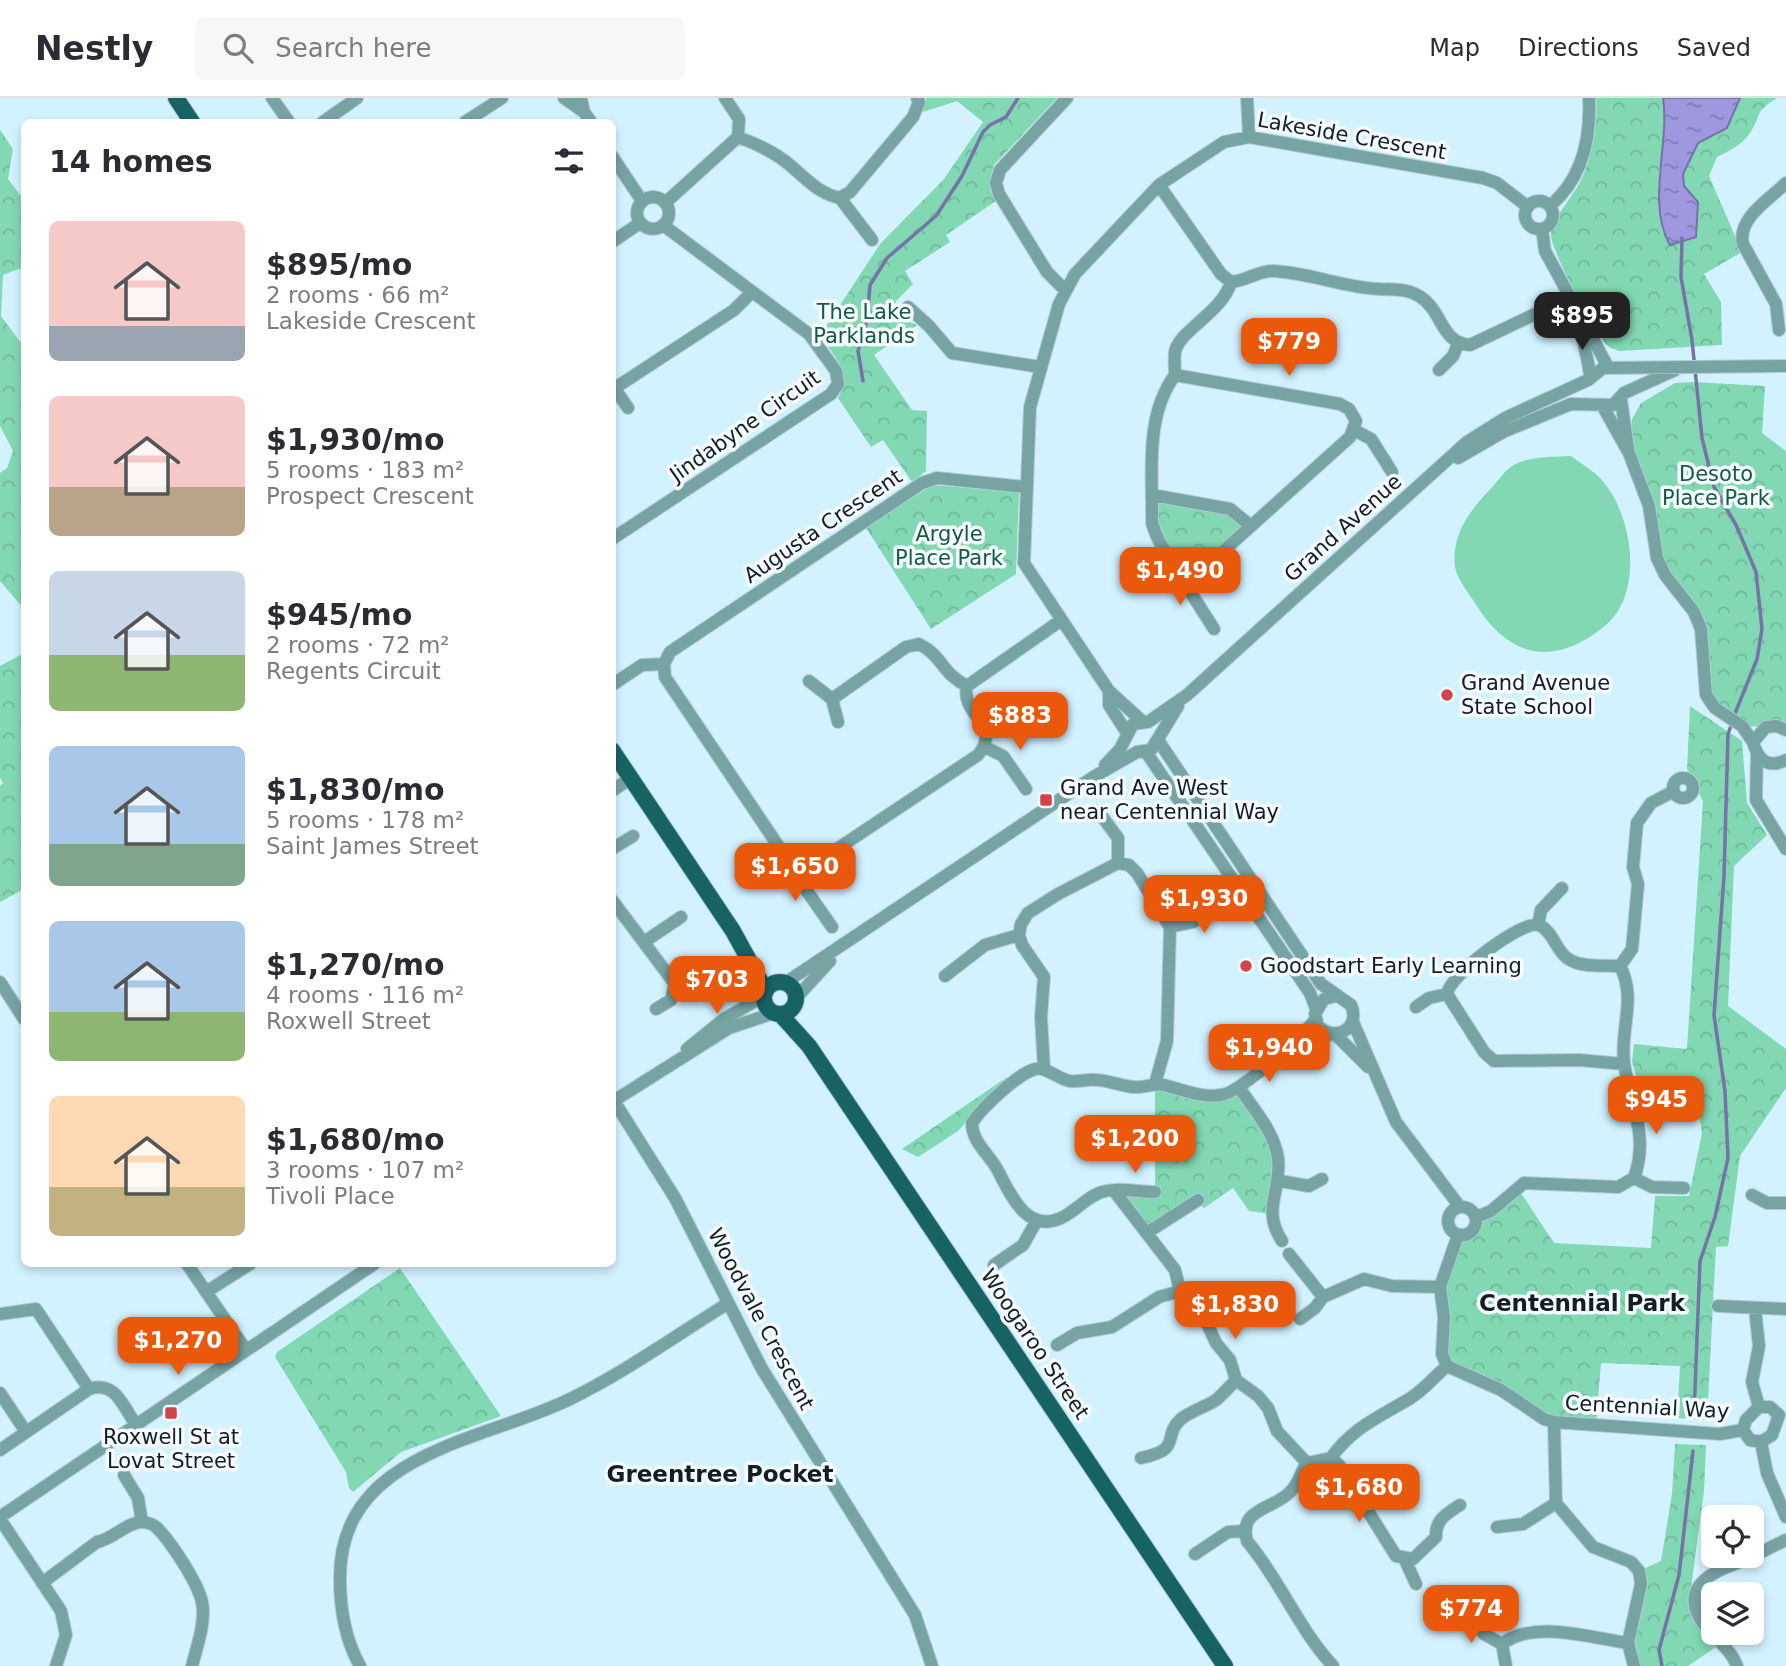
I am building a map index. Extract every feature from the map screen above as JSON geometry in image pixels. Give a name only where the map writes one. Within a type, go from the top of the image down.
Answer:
[{"type":"main road","points":[[176,98],[190,119]]},
{"type":"main road","name":"Woogaroo Street","points":[[616,756],[774,988]]},
{"type":"main road","name":"Woogaroo Street","points":[[774,988],[793,989],[809,1046]]},
{"type":"main road","name":"Woogaroo Street","points":[[774,988],[766,1007],[777,1014],[809,1046],[1225,1666]]},
{"type":"main road","points":[[777,1014],[789,1011],[795,1001]]},
{"type":"street","points":[[272,98],[287,119]]},
{"type":"street","points":[[327,119],[357,98]]},
{"type":"street","points":[[470,119],[502,98]]},
{"type":"street","points":[[564,98],[587,117]]},
{"type":"street","points":[[581,98],[587,117]]},
{"type":"street","points":[[665,203],[738,137],[739,119],[725,98]]},
{"type":"street","points":[[840,198],[850,192],[914,117],[919,102],[917,98]]},
{"type":"street","points":[[1065,290],[1047,272],[999,194],[996,183],[1000,170],[1067,98]]},
{"type":"street","points":[[1248,98],[1250,137]]},
{"type":"street","points":[[1542,229],[1552,220],[1550,206],[1576,176],[1585,150],[1589,98]]},
{"type":"street","points":[[738,137],[759,144],[784,160],[817,189],[840,198],[873,240]]},
{"type":"street","name":"Lakeside Crescent","points":[[1145,722],[1109,691],[1024,563],[1025,487],[1028,422],[1040,367],[1065,290],[1075,274],[1159,185],[1224,142],[1250,137],[1483,178],[1497,183],[1528,207],[1525,216],[1529,225],[1542,229],[1545,251],[1580,318],[1611,368]]},
{"type":"street","points":[[616,162],[642,201]]},
{"type":"street","points":[[1779,330],[1776,304],[1743,244],[1741,235],[1745,223],[1786,183]]},
{"type":"street","points":[[1159,185],[1221,274],[1231,282],[1270,271],[1379,289],[1400,289],[1420,296],[1433,308],[1448,336],[1458,344],[1470,345],[1569,298]]},
{"type":"street","points":[[654,197],[665,203],[668,214],[663,225],[652,229],[640,223],[637,212],[642,201],[654,197]]},
{"type":"street","points":[[1528,207],[1539,201],[1550,206]]},
{"type":"street","points":[[616,239],[640,223]]},
{"type":"street","name":"Jindabyne Circuit","points":[[616,536],[831,394],[838,384],[836,371],[809,334],[663,225]]},
{"type":"street","points":[[1174,375],[1340,404],[1349,409],[1356,421],[1354,430],[1210,563],[1199,569],[1189,570],[1176,563],[1155,533],[1152,523],[1153,422],[1162,395],[1174,375],[1175,353],[1179,343],[1220,305],[1231,282]]},
{"type":"street","points":[[616,385],[734,310],[752,292]]},
{"type":"street","points":[[908,307],[952,353],[1040,367]]},
{"type":"street","name":"Lakeside Crescent","points":[[1580,318],[1581,341],[1588,358],[1589,378]]},
{"type":"street","points":[[1439,370],[1453,356],[1458,344]]},
{"type":"street","name":"Grand Avenue","points":[[1095,776],[1133,724],[1145,722],[1187,695],[1466,442],[1505,418],[1589,378],[1598,369],[1713,365],[1786,366]]},
{"type":"street","name":"Grand Avenue","points":[[1431,475],[1471,449],[1541,415],[1571,404],[1613,405],[1623,396],[1682,367]]},
{"type":"street","points":[[1611,368],[1624,379],[1623,396],[1629,453]]},
{"type":"street","points":[[1589,378],[1588,392],[1599,404],[1629,453],[1649,506],[1657,558],[1665,575],[1694,612],[1701,629],[1706,695],[1721,713],[1739,724],[1765,763],[1781,762]]},
{"type":"street","points":[[616,389],[628,408]]},
{"type":"street","points":[[1354,430],[1371,439],[1392,472]]},
{"type":"street","name":"Augusta Crescent","points":[[664,664],[670,652],[922,483],[937,478],[1025,487]]},
{"type":"street","points":[[1152,495],[1230,509],[1251,526]]},
{"type":"street","points":[[1189,570],[1191,593],[1214,629]]},
{"type":"street","points":[[616,682],[642,665],[664,664],[665,677],[785,856],[793,864],[804,867],[816,863],[978,755],[985,747],[987,734],[968,703],[965,694],[967,686],[1060,621]]},
{"type":"street","points":[[832,699],[906,647],[919,644],[933,651],[950,677],[967,686]]},
{"type":"street","points":[[809,681],[832,699],[838,722]]},
{"type":"street","name":"Lakeside Crescent","points":[[1109,691],[1109,705],[1127,735]]},
{"type":"street","name":"Grand Avenue","points":[[677,1059],[699,1037],[724,1019],[842,948],[1095,776],[1142,752],[1158,738],[1187,695]]},
{"type":"street","points":[[1145,722],[1321,984],[1351,1005],[1353,1022],[1396,1122],[1460,1208]]},
{"type":"street","points":[[1739,724],[1777,726],[1786,730]]},
{"type":"street","points":[[1766,727],[1755,748],[1756,800],[1786,849]]},
{"type":"street","points":[[1127,735],[1130,747],[1142,752],[1310,993],[1324,1032],[1334,1035],[1373,1072]]},
{"type":"street","points":[[985,747],[1003,756],[1026,789]]},
{"type":"street","points":[[1756,780],[1781,762]]},
{"type":"street","points":[[616,788],[631,778]]},
{"type":"street","points":[[1620,966],[1632,949],[1638,884],[1633,867],[1637,823],[1651,803],[1674,791]]},
{"type":"street","points":[[1098,811],[1118,838],[1118,863]]},
{"type":"street","points":[[616,847],[633,836]]},
{"type":"street","points":[[945,976],[985,945],[1018,935],[1028,913],[1118,863],[1129,865],[1137,873],[1170,927],[1167,1041],[1155,1084]]},
{"type":"street","points":[[804,867],[802,884],[832,927]]},
{"type":"street","points":[[1538,925],[1541,910],[1562,888]]},
{"type":"street","points":[[1170,927],[1193,922],[1220,903]]},
{"type":"street","points":[[616,905],[671,977],[674,993],[671,1000],[656,1009]]},
{"type":"street","points":[[644,942],[681,917]]},
{"type":"street","points":[[1447,994],[1452,980],[1492,946],[1528,925],[1538,925],[1545,930],[1565,957],[1577,963],[1620,966]]},
{"type":"street","points":[[1018,935],[1044,977],[1041,1017],[1044,1069]]},
{"type":"street","name":"Grand Avenue","points":[[795,1001],[842,948]]},
{"type":"street","points":[[1620,966],[1629,984],[1624,1064],[1640,1121],[1634,1178]]},
{"type":"street","points":[[671,977],[688,971]]},
{"type":"street","points":[[0,982],[21,1014]]},
{"type":"street","points":[[1447,994],[1484,1052],[1494,1061],[1580,1060],[1624,1064]]},
{"type":"street","points":[[1416,1007],[1429,998],[1447,994]]},
{"type":"street","points":[[1155,1192],[1096,1194],[1062,1218],[1049,1222],[1037,1220],[1016,1204],[996,1167],[972,1134],[972,1124],[1027,1072],[1044,1069],[1059,1079],[1097,1080],[1137,1088],[1155,1084],[1186,1093],[1220,1096],[1239,1087],[1279,1055],[1316,1014],[1324,999],[1336,996]]},
{"type":"street","points":[[616,1099],[729,1028],[777,1014]]},
{"type":"street","points":[[1279,1055],[1346,1031],[1353,1022]]},
{"type":"street","points":[[1239,1087],[1270,1133],[1277,1154],[1280,1181],[1273,1193],[1271,1214],[1273,1227],[1282,1241]]},
{"type":"street","name":"Woodvale Crescent","points":[[616,1106],[675,1199],[762,1370],[915,1615],[932,1666]]},
{"type":"street","points":[[1634,1178],[1652,1187],[1684,1188]]},
{"type":"street","points":[[1476,1217],[1491,1211],[1524,1183],[1618,1187],[1634,1178]]},
{"type":"street","points":[[1280,1181],[1309,1186],[1322,1180]]},
{"type":"street","points":[[1115,1192],[1148,1231],[1175,1270],[1180,1291],[1204,1317],[1216,1343],[1230,1360],[1236,1381],[1258,1396],[1268,1408],[1277,1431],[1307,1463]]},
{"type":"street","points":[[1752,1195],[1767,1203],[1786,1203]]},
{"type":"street","points":[[1148,1231],[1198,1200]]},
{"type":"street","points":[[1460,1208],[1470,1209],[1476,1217],[1474,1229],[1467,1235],[1458,1235],[1451,1229],[1448,1220],[1452,1212],[1460,1208]]},
{"type":"street","points":[[994,1265],[1023,1245],[1037,1220]]},
{"type":"street","points":[[1334,1666],[1300,1624],[1284,1592],[1247,1541],[1244,1531],[1252,1513],[1290,1493],[1307,1463],[1331,1458],[1345,1437],[1388,1408],[1410,1398],[1447,1366],[1442,1354],[1444,1317],[1440,1287],[1458,1235]]},
{"type":"street","points":[[1289,1255],[1323,1297]]},
{"type":"street","points":[[189,1267],[246,1350]]},
{"type":"street","points":[[206,1292],[245,1267]]},
{"type":"street","points":[[56,1666],[66,1624],[0,1518],[370,1267]]},
{"type":"street","points":[[1300,1319],[1315,1308],[1323,1297],[1364,1279],[1392,1286],[1440,1287]]},
{"type":"street","points":[[1057,1345],[1077,1333],[1112,1327],[1159,1297],[1180,1291]]},
{"type":"street","points":[[360,1666],[348,1639],[342,1616],[340,1569],[353,1523],[365,1501],[381,1483],[418,1458],[543,1412],[592,1388],[727,1304]]},
{"type":"street","points":[[1718,1306],[1786,1309]]},
{"type":"street","points":[[1755,1308],[1759,1346],[1752,1382],[1759,1407]]},
{"type":"street","points":[[0,1314],[36,1309],[89,1390]]},
{"type":"street","name":"Centennial Way","points":[[1447,1366],[1501,1390],[1544,1419],[1554,1422],[1720,1434],[1743,1430]]},
{"type":"street","points":[[1141,1458],[1161,1454],[1171,1444],[1176,1424],[1183,1417],[1214,1401],[1236,1381]]},
{"type":"street","points":[[0,1450],[89,1390],[102,1386],[111,1388],[136,1425]]},
{"type":"street","points":[[0,1393],[26,1432]]},
{"type":"street","name":"Centennial Way","points":[[1759,1407],[1770,1407],[1783,1413],[1772,1435],[1761,1442],[1750,1440],[1743,1430],[1746,1420],[1759,1407]]},
{"type":"street","points":[[1554,1422],[1556,1503],[1592,1547],[1631,1562],[1639,1571],[1641,1584],[1628,1643],[1634,1666]]},
{"type":"street","points":[[1761,1442],[1767,1473],[1786,1517]]},
{"type":"street","points":[[1331,1458],[1339,1465],[1380,1527],[1389,1547],[1396,1556],[1405,1560],[1413,1559],[1436,1537],[1435,1527],[1443,1516],[1460,1505]]},
{"type":"street","points":[[124,1475],[138,1498],[142,1522]]},
{"type":"street","points":[[1497,1527],[1523,1524],[1556,1503]]},
{"type":"street","points":[[42,1583],[97,1542],[108,1540],[142,1522],[156,1526],[196,1585],[202,1602],[203,1618],[192,1666]]},
{"type":"street","points":[[1195,1554],[1228,1532],[1244,1531]]},
{"type":"street","points":[[1737,1666],[1734,1657],[1698,1615],[1696,1591],[1701,1582],[1719,1567],[1737,1563],[1786,1540]]},
{"type":"street","points":[[1405,1560],[1416,1584]]},
{"type":"street","points":[[1466,1608],[1484,1634],[1502,1644]]},
{"type":"street","points":[[1502,1644],[1525,1633],[1574,1634],[1628,1643]]},
{"type":"street","points":[[1502,1644],[1506,1666]]},
{"type":"green space","name":"The Lake Parklands","points":[[926,98],[1057,98],[994,165],[990,184],[996,201],[946,235],[950,242],[905,271],[913,284],[896,301],[894,312],[900,318],[917,325],[874,355],[912,410],[927,411],[926,471],[912,482],[883,440],[871,447],[838,398],[843,380],[840,365],[820,336],[880,244],[944,179],[983,122],[957,101],[923,112]]},
{"type":"green space","points":[[1596,98],[1663,98],[1666,128],[1659,172],[1662,231],[1684,187],[1683,173],[1698,143],[1716,135],[1732,119],[1740,98],[1777,98],[1761,110],[1743,141],[1717,157],[1709,176],[1742,252],[1704,274],[1721,302],[1722,345],[1619,351],[1609,347],[1603,340],[1574,291],[1557,255],[1551,233],[1588,163],[1595,130]]},
{"type":"green space","points":[[0,130],[13,149],[8,179],[21,196],[21,268],[3,275],[1,316],[21,343],[21,606],[0,581],[0,473],[7,468],[13,451],[0,426]]},
{"type":"green space","name":"Desoto Place Park","points":[[1675,383],[1765,386],[1762,433],[1786,451],[1786,723],[1766,727],[1742,726],[1710,702],[1701,629],[1665,575],[1629,453],[1632,419],[1641,403]]},
{"type":"green space","points":[[1571,456],[1597,475],[1619,508],[1630,550],[1630,571],[1619,610],[1606,625],[1569,648],[1551,652],[1534,651],[1518,646],[1488,622],[1458,575],[1455,566],[1456,542],[1472,511],[1511,466],[1534,458]]},
{"type":"green space","name":"Argyle Place Park","points":[[932,485],[1019,492],[1016,574],[931,629],[866,528]]},
{"type":"green space","points":[[1152,495],[1230,509],[1251,526],[1210,563],[1189,570],[1155,533]]},
{"type":"green space","points":[[21,655],[21,891],[0,902],[0,786],[3,783],[0,778],[0,666]]},
{"type":"green space","points":[[1690,706],[1742,741],[1747,803],[1767,835],[1734,866],[1728,1006],[1786,1049],[1786,1088],[1740,1156],[1728,1246],[1716,1247],[1707,1420],[1677,1418],[1680,1366],[1601,1363],[1596,1424],[1554,1422],[1447,1366],[1443,1276],[1458,1235],[1469,1233],[1476,1217],[1517,1187],[1554,1243],[1651,1248],[1655,1196],[1689,1196],[1702,1133],[1695,1088],[1638,1082],[1632,1062],[1634,1044],[1687,1049],[1703,801],[1687,769]]},
{"type":"green space","points":[[1007,1077],[958,1131],[918,1157],[902,1149]]},
{"type":"green space","points":[[1155,1084],[1208,1095],[1218,1095],[1239,1087],[1261,1119],[1279,1157],[1281,1170],[1271,1214],[1249,1211],[1233,1188],[1204,1208],[1197,1200],[1148,1232],[1115,1192],[1155,1192]]},
{"type":"green space","points":[[400,1268],[501,1416],[401,1452],[353,1492],[349,1488],[346,1472],[275,1357],[277,1352]]},
{"type":"green space","points":[[1675,1444],[1706,1445],[1704,1491],[1690,1596],[1695,1616],[1701,1625],[1701,1645],[1716,1647],[1688,1666],[1634,1666],[1633,1628],[1639,1571],[1661,1561],[1672,1494]]},
{"type":"water","points":[[1663,98],[1740,98],[1727,128],[1698,143],[1683,174],[1684,186],[1698,202],[1696,237],[1670,245],[1663,229],[1659,192],[1664,134]]},
{"type":"waterway","points":[[863,381],[858,351],[867,320],[870,285],[887,258],[936,216],[962,176],[983,132],[1006,117],[1018,98]]},
{"type":"waterway","points":[[1682,238],[1681,277],[1692,340],[1702,438],[1714,487],[1736,525],[1756,572],[1762,629],[1757,659],[1734,716]]},
{"type":"waterway","points":[[1694,1415],[1700,1261],[1715,1217],[1728,1158],[1725,1091],[1714,1015],[1724,876],[1728,734],[1732,723]]},
{"type":"waterway","points":[[1662,1666],[1659,1650],[1679,1575],[1693,1451]]},
{"type":"place","name":"Grand Avenue State School","points":[[1447,695]]},
{"type":"place","name":"Grand Ave West near Centennial Way","points":[[1046,800]]},
{"type":"place","name":"Goodstart Early Learning","points":[[1246,966]]},
{"type":"place","name":"Roxwell St at Lovat Street","points":[[171,1413]]},
{"type":"district","name":"Centennial Park","points":[[1582,1303]]},
{"type":"district","name":"Greentree Pocket","points":[[720,1474]]}]
